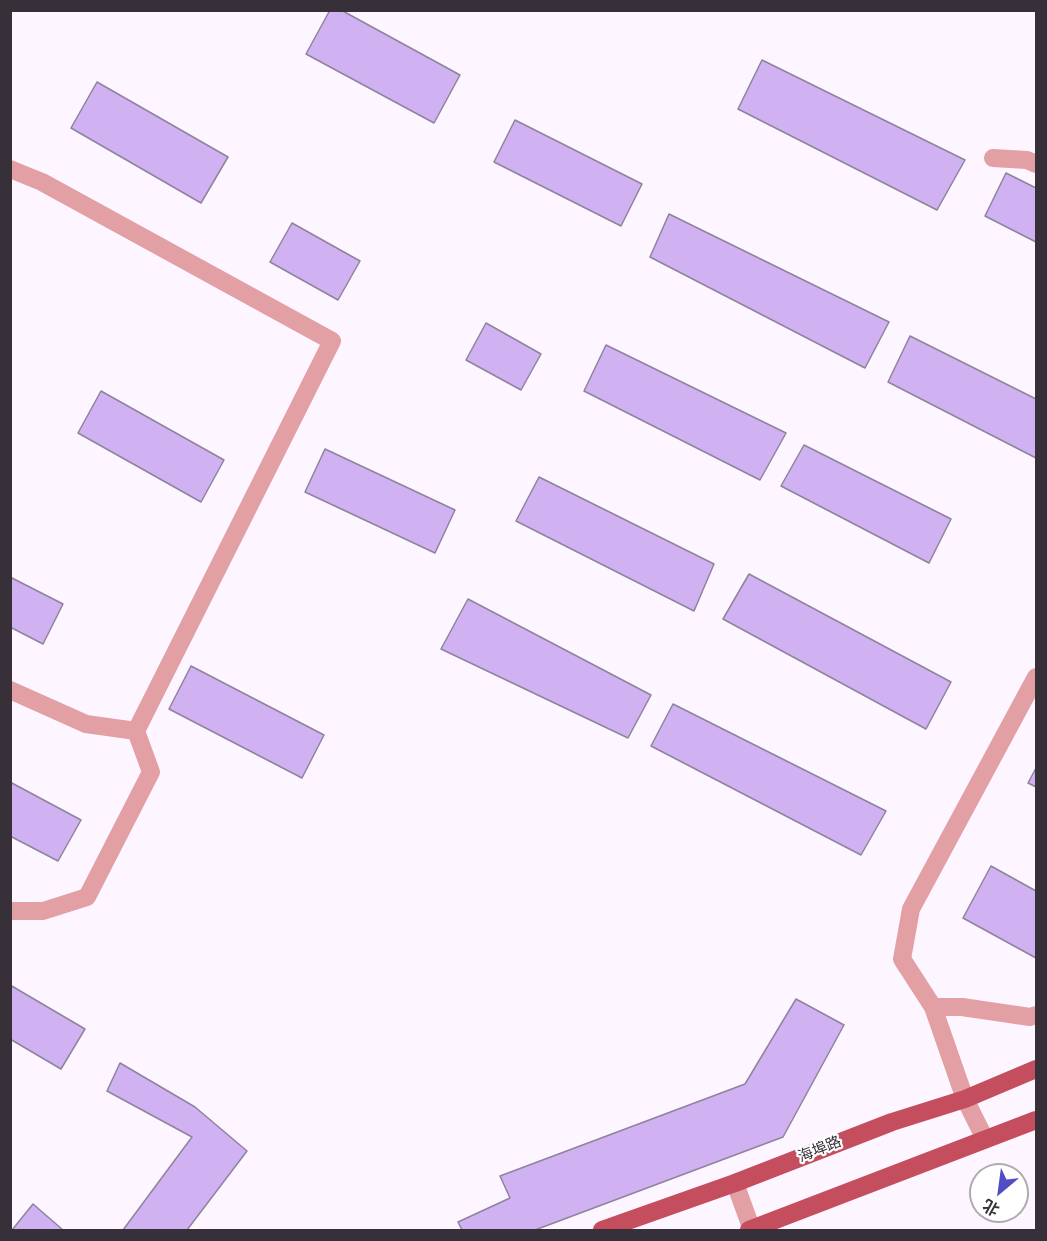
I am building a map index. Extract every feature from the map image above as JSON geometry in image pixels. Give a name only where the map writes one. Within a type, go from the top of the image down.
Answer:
[{"type":"main road","name":"海埠路","points":[[602,1230],[735,1183],[892,1122],[965,1100],[1036,1069]]},
{"type":"main road","points":[[751,1230],[1036,1120]]},
{"type":"street","points":[[993,158],[1027,160],[1036,164]]},
{"type":"street","points":[[10,169],[42,182],[332,341],[136,731],[151,772],[87,897],[43,911],[10,911]]},
{"type":"street","points":[[985,1139],[965,1100],[933,1007],[902,959],[910,909],[1036,678]]},
{"type":"street","points":[[10,690],[86,724],[136,731]]},
{"type":"street","points":[[933,1007],[962,1007],[1030,1017],[1036,1015]]},
{"type":"street","points":[[735,1183],[751,1230]]},
{"type":"building","points":[[330,10],[341,10],[460,75],[434,123],[306,54]]},
{"type":"building","points":[[762,60],[965,160],[937,210],[738,109]]},
{"type":"building","points":[[97,82],[228,157],[201,203],[71,128]]},
{"type":"building","points":[[515,120],[642,184],[621,226],[494,162]]},
{"type":"building","points":[[1006,173],[1036,188],[1036,242],[985,216]]},
{"type":"building","points":[[669,214],[889,322],[865,368],[650,257]]},
{"type":"building","points":[[292,223],[360,261],[338,300],[270,262]]},
{"type":"building","points":[[486,323],[541,354],[521,390],[466,360]]},
{"type":"building","points":[[910,336],[1036,399],[1036,458],[888,382]]},
{"type":"building","points":[[606,345],[786,433],[760,480],[584,391]]},
{"type":"building","points":[[101,391],[224,460],[201,502],[78,433]]},
{"type":"building","points":[[804,445],[951,519],[929,563],[781,486]]},
{"type":"building","points":[[325,449],[455,510],[435,553],[305,492]]},
{"type":"building","points":[[539,477],[714,564],[694,611],[516,521]]},
{"type":"building","points":[[749,574],[951,682],[926,729],[723,619]]},
{"type":"building","points":[[10,577],[63,604],[43,644],[10,627]]},
{"type":"building","points":[[468,599],[651,695],[628,738],[441,649]]},
{"type":"building","points":[[191,666],[324,735],[302,778],[169,709]]},
{"type":"building","points":[[673,704],[886,811],[861,855],[651,746]]},
{"type":"building","points":[[1036,768],[1036,787],[1028,783]]},
{"type":"building","points":[[10,782],[81,820],[58,861],[10,836]]},
{"type":"building","points":[[991,866],[1036,891],[1036,958],[963,918]]},
{"type":"building","points":[[10,985],[85,1029],[61,1069],[10,1039]]},
{"type":"building","points":[[796,999],[844,1025],[783,1137],[535,1230],[462,1230],[458,1222],[510,1198],[500,1176],[745,1084]]},
{"type":"building","points":[[120,1063],[195,1107],[247,1151],[187,1230],[123,1230],[192,1137],[107,1091]]},
{"type":"building","points":[[33,1204],[63,1230],[12,1230]]}]
